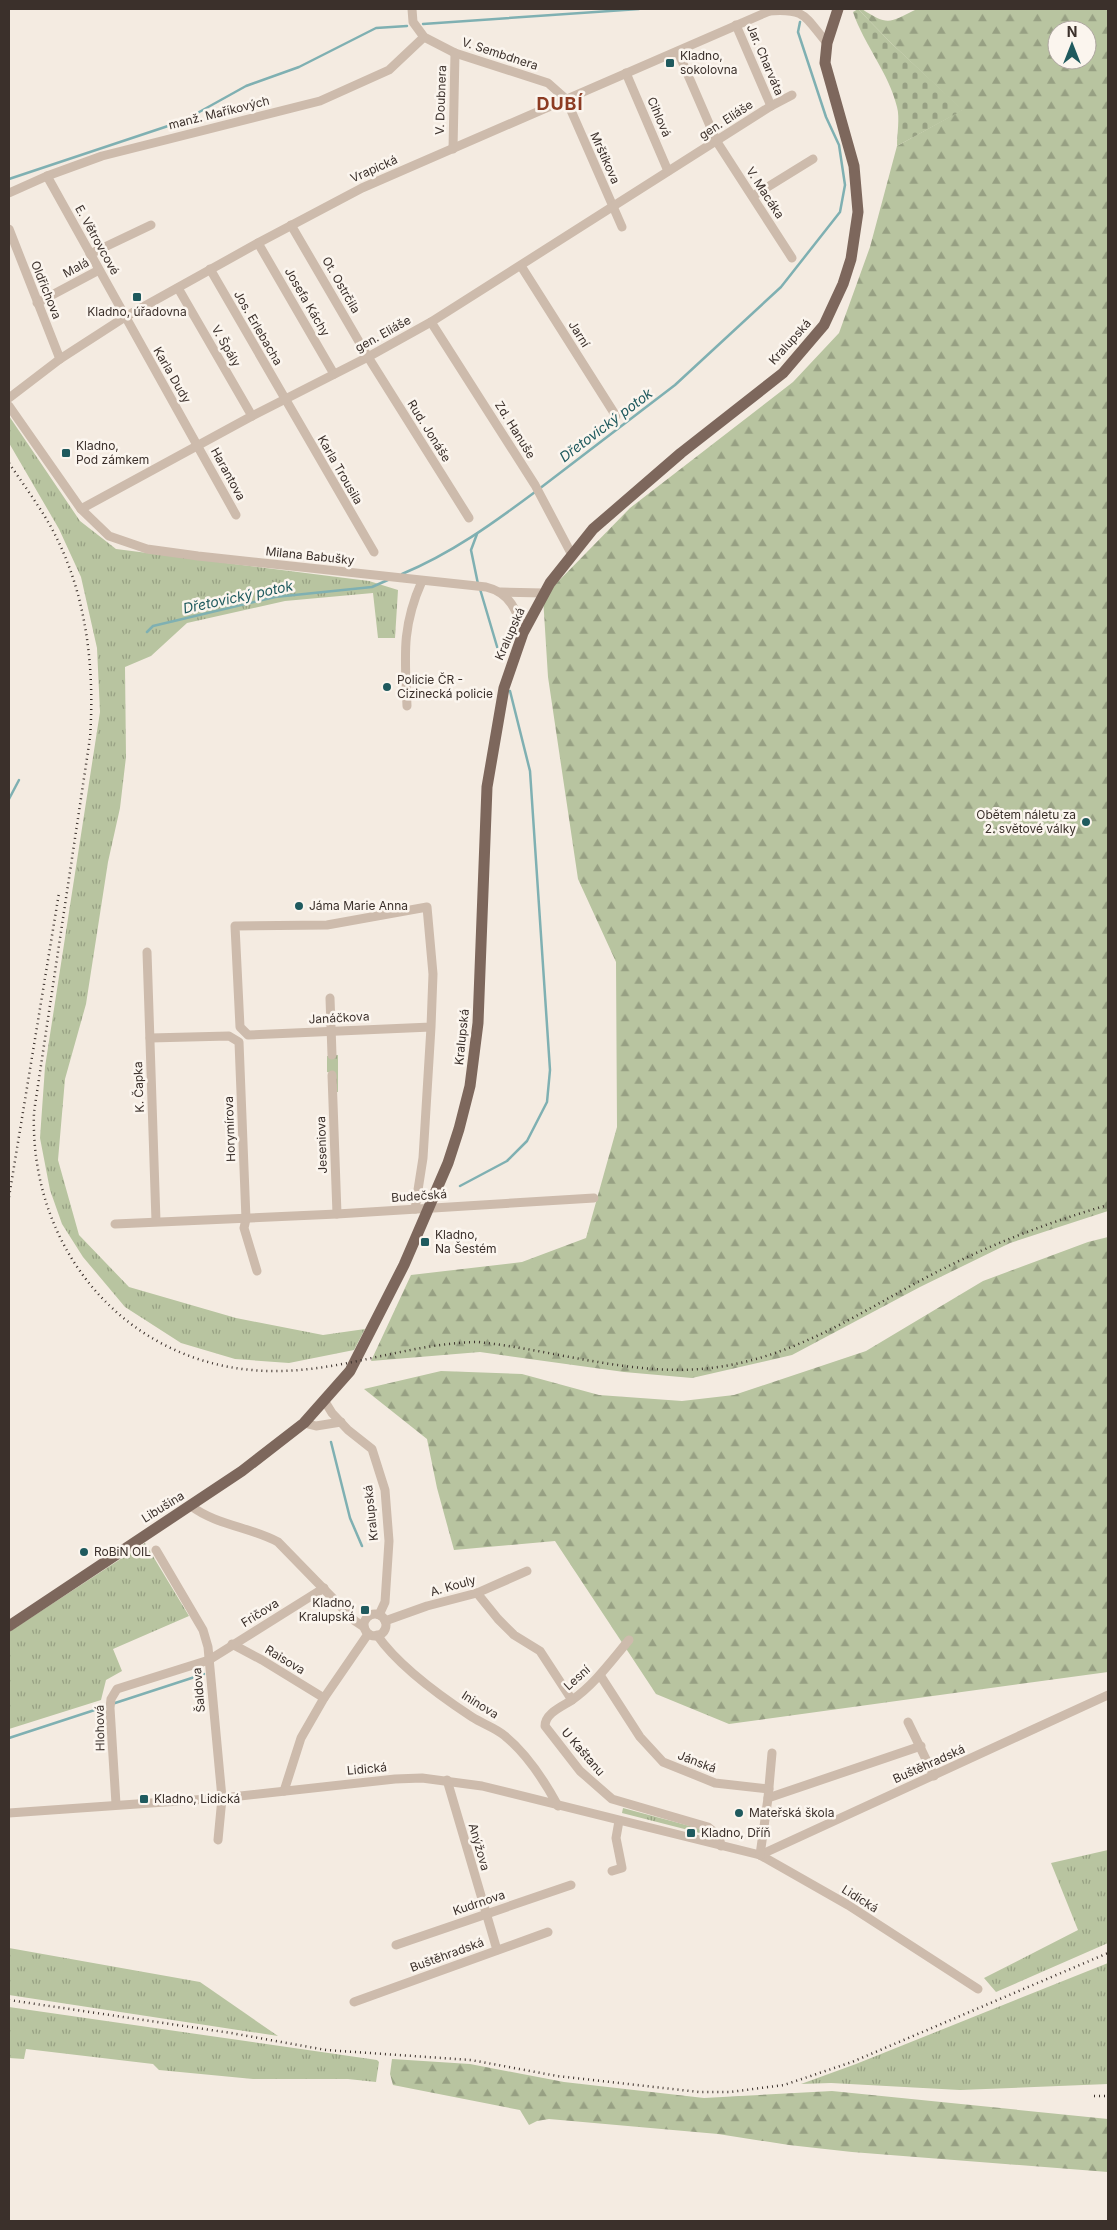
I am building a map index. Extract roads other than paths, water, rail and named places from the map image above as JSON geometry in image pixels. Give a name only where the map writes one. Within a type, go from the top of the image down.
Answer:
[{"type":"main road","name":"Kralupská","points":[[324,1400],[350,1371],[404,1265],[448,1164],[459,1129],[470,1086],[478,1023],[487,787],[504,688],[524,633],[544,593],[594,529],[710,429],[783,372],[811,342],[835,306],[851,259],[858,212],[852,157],[825,63],[827,43],[838,9]]},
{"type":"main road","name":"Libušina","points":[[9,1626],[242,1471],[304,1423],[324,1400]]},
{"type":"street","points":[[412,9],[413,22],[424,37]]},
{"type":"street","name":"Vrapická","points":[[9,398],[60,359],[125,317],[210,269],[362,188],[678,52],[736,25],[771,10],[791,9],[800,12],[827,43]]},
{"type":"street","name":"Jar. Charváta","points":[[736,25],[771,106]]},
{"type":"street","name":"V. Sembdnera","points":[[424,37],[455,53],[548,83],[566,99]]},
{"type":"street","name":"manž. Maříkových","points":[[9,193],[47,176],[102,156],[320,102],[389,70],[424,37]]},
{"type":"street","name":"V. Macáka","points":[[678,52],[717,142],[792,258]]},
{"type":"street","name":"V. Doubnera","points":[[452,149],[455,53]]},
{"type":"street","name":"Cihlová","points":[[626,73],[668,171]]},
{"type":"street","name":"gen. Eliáše","points":[[81,509],[252,416],[368,358],[431,322],[771,106],[792,95]]},
{"type":"street","name":"Mrštíkova","points":[[566,99],[622,227]]},
{"type":"street","points":[[753,196],[813,159]]},
{"type":"street","name":"E. Větrovcové","points":[[47,176],[125,317]]},
{"type":"street","points":[[90,254],[151,225]]},
{"type":"street","name":"Ot. Ostrčila","points":[[291,225],[368,358]]},
{"type":"street","name":"Oldřichova","points":[[9,229],[60,359]]},
{"type":"street","name":"Josefa Káchy","points":[[258,243],[334,374]]},
{"type":"street","name":"Jarní","points":[[521,266],[616,416]]},
{"type":"street","name":"Jos. Erlebacha","points":[[210,269],[284,400]]},
{"type":"street","name":"Malá","points":[[37,303],[99,270]]},
{"type":"street","name":"V. Špály","points":[[178,288],[252,416]]},
{"type":"street","name":"Karla Dudy","points":[[125,317],[198,446]]},
{"type":"street","name":"Zd. Hanuše","points":[[431,322],[535,485],[572,555]]},
{"type":"street","name":"Rud. Jonáše","points":[[368,358],[469,518]]},
{"type":"street","name":"Karla Trousila","points":[[284,400],[374,552]]},
{"type":"street","points":[[9,406],[81,509]]},
{"type":"street","name":"Harantova","points":[[198,446],[236,515]]},
{"type":"street","name":"Milana Babušky","points":[[81,509],[110,536],[147,549],[410,580],[472,585],[501,592],[544,593]]},
{"type":"street","points":[[407,706],[405,643],[412,604],[422,581]]},
{"type":"street","points":[[501,592],[512,605],[524,633]]},
{"type":"street","name":"Janáčkova","points":[[427,907],[433,974],[431,1027],[248,1035],[240,1027],[235,926],[327,925],[427,907]]},
{"type":"street","name":"K. Čapka","points":[[147,952],[156,1220]]},
{"type":"street","points":[[330,998],[332,1055]]},
{"type":"street","points":[[415,1209],[423,1158],[431,1027]]},
{"type":"street","name":"Horymírova","points":[[150,1038],[228,1036],[237,1040],[240,1045],[246,1219]]},
{"type":"street","name":"Jeseniova","points":[[332,1075],[338,1214]]},
{"type":"street","name":"Budečská","points":[[115,1224],[156,1220],[246,1219],[594,1198]]},
{"type":"street","points":[[246,1219],[244,1228],[257,1270]]},
{"type":"street","name":"Kralupská","points":[[324,1400],[341,1422],[372,1449],[385,1490],[389,1541],[385,1602],[382,1618]]},
{"type":"street","points":[[304,1423],[316,1426],[341,1422]]},
{"type":"street","name":"Ininova","points":[[191,1506],[201,1514],[262,1533],[278,1542],[356,1621],[435,1691],[474,1718],[505,1735],[531,1762],[558,1806]]},
{"type":"street","name":"Šaldova","points":[[156,1550],[203,1630],[208,1647],[222,1798],[218,1840]]},
{"type":"street","name":"A. Kouly","points":[[382,1618],[477,1593],[527,1571]]},
{"type":"street","name":"Fričova","points":[[209,1660],[324,1588]]},
{"type":"street","points":[[477,1593],[514,1635],[540,1651],[572,1700]]},
{"type":"street","points":[[284,1791],[301,1738],[324,1698],[370,1632],[385,1628],[382,1618],[368,1616],[370,1632]]},
{"type":"street","name":"Lesní","points":[[550,1732],[545,1726],[547,1719],[600,1675],[629,1640]]},
{"type":"street","name":"Raisova","points":[[232,1644],[324,1698]]},
{"type":"street","name":"Hlohová","points":[[116,1804],[111,1704],[117,1689],[124,1685],[209,1660]]},
{"type":"street","name":"Jánská","points":[[600,1675],[640,1737],[663,1762],[716,1783],[769,1794],[920,1746]]},
{"type":"street","name":"Buštěhradská","points":[[760,1855],[1108,1695]]},
{"type":"street","points":[[908,1722],[934,1776]]},
{"type":"street","name":"U Kaštanu","points":[[550,1732],[580,1771],[612,1799],[622,1804],[708,1827],[719,1836],[721,1846]]},
{"type":"street","points":[[760,1855],[769,1794],[772,1753]]},
{"type":"street","name":"Lidická","points":[[9,1813],[222,1798],[395,1779],[422,1778],[447,1780],[482,1786],[760,1855],[848,1904],[978,1989]]},
{"type":"street","name":"Anýžova","points":[[447,1780],[497,1950]]},
{"type":"street","points":[[612,1871],[622,1868],[616,1838],[619,1821]]},
{"type":"street","name":"Kudrnova","points":[[396,1945],[571,1885]]},
{"type":"street","name":"Buštěhradská","points":[[354,2002],[548,1932]]},
{"type":"waterway","points":[[423,24],[639,9]]},
{"type":"waterway","name":"Dřetovický potok","points":[[539,489],[675,385],[781,287],[840,212],[845,185],[839,145],[826,117],[798,32],[800,22]]},
{"type":"waterway","points":[[9,179],[183,121],[246,86],[299,67],[376,28],[407,26]]},
{"type":"waterway","name":"Dřetovický potok","points":[[402,574],[455,547],[535,492]]},
{"type":"waterway","points":[[477,534],[471,550],[478,584]]},
{"type":"waterway","name":"Dřetovický potok","points":[[147,632],[153,626],[275,597],[372,587],[390,579]]},
{"type":"waterway","points":[[480,589],[501,660]]},
{"type":"waterway","points":[[460,1186],[507,1161],[527,1141],[547,1102],[550,1070],[530,771],[510,691]]},
{"type":"waterway","name":"Dřetovický potok","points":[[9,799],[19,780]]},
{"type":"waterway","points":[[331,1442],[350,1518],[362,1546]]},
{"type":"waterway","points":[[112,1704],[204,1674]]},
{"type":"waterway","points":[[9,1738],[107,1706]]},
{"type":"railway","points":[[9,463],[51,527],[73,577],[86,629],[91,683],[90,738],[34,1112],[37,1164],[50,1213],[71,1258],[100,1296],[137,1328],[179,1352],[227,1367],[280,1371],[305,1370],[428,1347],[478,1342],[623,1366],[682,1370],[711,1368],[741,1363],[797,1345],[850,1319],[929,1276],[994,1245],[1039,1227],[1108,1205]]},
{"type":"railway","points":[[9,1197],[59,893]]},
{"type":"railway","points":[[9,2000],[231,2033],[326,2050],[471,2060],[557,2076],[699,2092],[730,2092],[784,2085],[852,2062],[1108,1953]]},
{"type":"railway","points":[[1094,2096],[1108,2096]]},
{"type":"place","name":"Kladno, sokolovna","points":[[670,63]]},
{"type":"place","name":"Kladno, úřadovna","points":[[137,297]]},
{"type":"place","name":"Kladno, Pod zámkem","points":[[66,453]]},
{"type":"place","name":"Policie ČR - Cizinecká policie","points":[[387,687]]},
{"type":"place","name":"Obětem náletu za 2. světové války","points":[[1086,822]]},
{"type":"place","name":"Jáma Marie Anna","points":[[299,906]]},
{"type":"place","name":"Kladno, Na Šestém","points":[[425,1242]]},
{"type":"place","name":"RoBiN OIL","points":[[84,1552]]},
{"type":"place","name":"Kladno, Kralupská","points":[[365,1610]]},
{"type":"place","name":"Kladno, Lidická","points":[[144,1799]]},
{"type":"place","name":"Mateřská škola","points":[[739,1813]]},
{"type":"place","name":"Kladno, Dříň","points":[[691,1833]]},
{"type":"district","name":"DUBÍ","points":[[560,104]]}]
